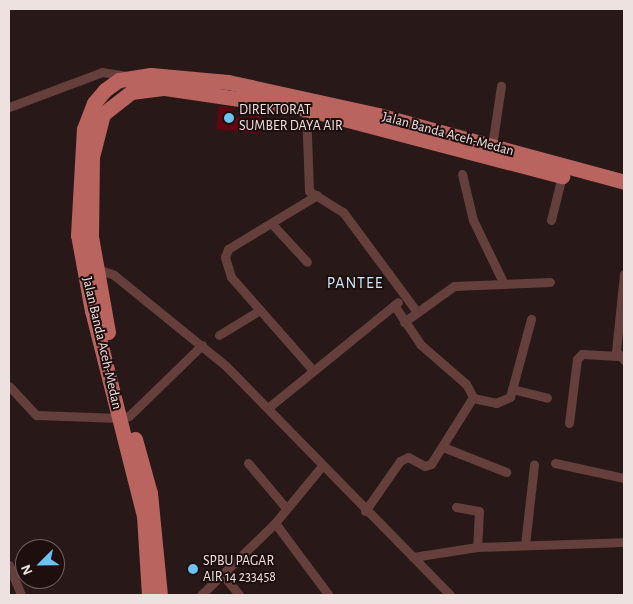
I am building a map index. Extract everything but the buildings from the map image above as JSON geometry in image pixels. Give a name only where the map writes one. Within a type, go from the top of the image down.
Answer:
[{"type":"highway","name":"Jalan Banda Aceh-Medan","points":[[160,595],[150,493],[124,417],[92,311],[77,215],[84,129],[94,103],[105,90],[131,77],[152,74],[228,82],[491,152],[562,176],[624,191]]},
{"type":"highway","name":"Jalan Banda Aceh-Medan","points":[[149,595],[144,516],[95,268],[91,237],[92,157],[96,130],[112,103],[142,89],[165,88],[306,109],[624,182]]},
{"type":"street","points":[[9,106],[102,72],[131,77]]},
{"type":"street","points":[[491,152],[501,86]]},
{"type":"street","points":[[306,109],[308,188],[343,212],[417,312]]},
{"type":"street","points":[[462,174],[473,220],[504,284]]},
{"type":"street","points":[[551,220],[562,176]]},
{"type":"street","points":[[311,368],[231,277],[225,257],[228,249],[273,225],[317,195]]},
{"type":"street","points":[[273,225],[306,262]]},
{"type":"street","points":[[95,268],[114,274],[202,345],[269,407],[365,511],[414,557],[450,595]]},
{"type":"street","points":[[569,423],[577,359],[582,354],[621,358],[624,274]]},
{"type":"street","points":[[404,322],[454,286],[550,282]]},
{"type":"street","points":[[269,407],[311,368],[405,296]]},
{"type":"street","points":[[394,305],[421,345],[466,384],[473,398]]},
{"type":"street","points":[[218,335],[260,310]]},
{"type":"street","points":[[473,398],[506,402],[512,389],[531,319]]},
{"type":"street","points":[[9,386],[36,415],[124,417],[202,345]]},
{"type":"street","points":[[512,389],[547,398]]},
{"type":"street","points":[[365,511],[400,461],[408,457],[428,466],[443,447],[473,398]]},
{"type":"street","points":[[443,447],[506,472]]},
{"type":"street","points":[[248,463],[286,508]]},
{"type":"street","points":[[555,463],[624,478]]},
{"type":"street","points":[[201,595],[224,576],[275,524],[286,508],[322,466]]},
{"type":"street","points":[[525,545],[534,466]]},
{"type":"street","points":[[456,507],[479,511],[477,547]]},
{"type":"street","points":[[275,524],[328,594]]},
{"type":"street","points":[[414,557],[477,547],[624,542]]},
{"type":"street","points":[[9,565],[22,595]]},
{"type":"street","points":[[224,576],[239,595]]},
{"type":"place","name":"DIREKTORAT SUMBER DAYA AIR","points":[[229,118]]},
{"type":"place","name":"SPBU PAGAR AIR 14 233458","points":[[193,569]]},
{"type":"district","name":"PANTEE","points":[[355,283]]}]
